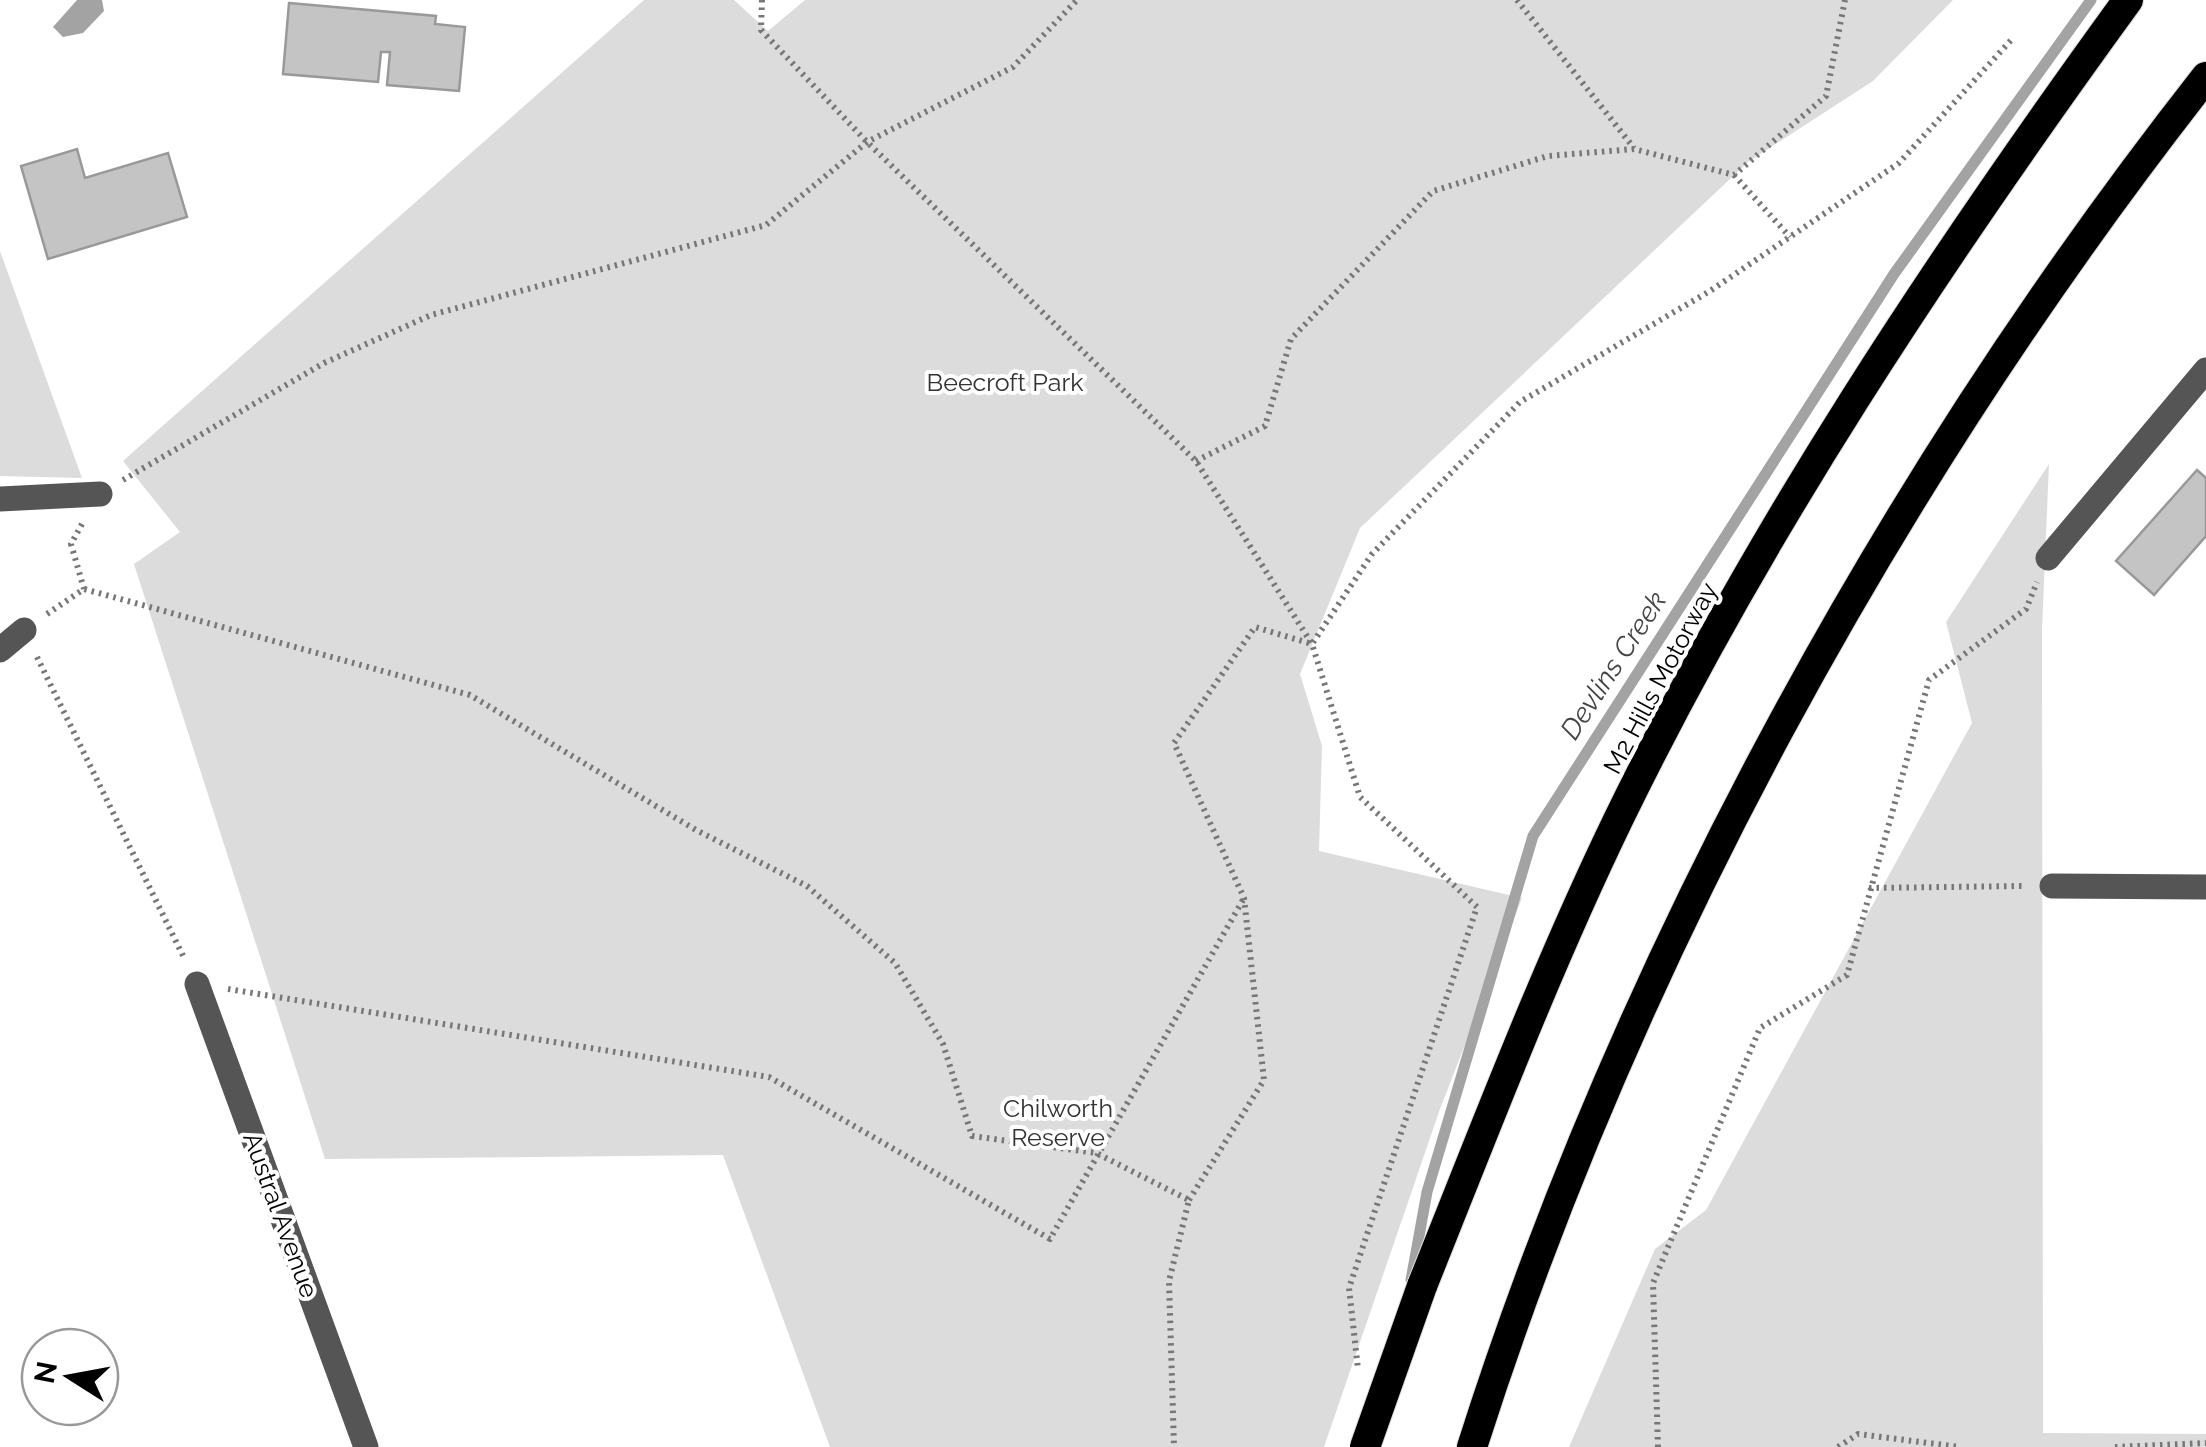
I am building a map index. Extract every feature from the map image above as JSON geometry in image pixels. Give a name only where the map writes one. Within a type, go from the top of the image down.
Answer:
[{"type":"highway","name":"M2 Hills Motorway","points":[[1365,1447],[1422,1286],[1546,978],[1618,820],[1698,665],[1794,496],[1968,225],[2128,0]]},
{"type":"highway","points":[[1472,1447],[1512,1321],[1600,1103],[1708,874],[1811,673],[1930,470],[1992,376],[2066,265],[2206,77]]},
{"type":"street","points":[[2048,558],[2206,370]]},
{"type":"street","points":[[0,499],[100,494]]},
{"type":"street","points":[[0,650],[24,630]]},
{"type":"street","points":[[2052,886],[2206,887]]},
{"type":"street","name":"Austral Avenue","points":[[197,984],[366,1447]]},
{"type":"path","points":[[762,0],[761,30],[867,142],[1196,460],[1312,644],[1360,797],[1477,907],[1348,1288],[1359,1376]]},
{"type":"path","points":[[84,590],[71,544],[100,494],[324,363],[431,316],[766,224],[867,142],[1013,67],[1077,0]]},
{"type":"path","points":[[1517,0],[1634,149]]},
{"type":"path","points":[[1734,176],[1826,96],[1845,0]]},
{"type":"path","points":[[1312,644],[1372,554],[1520,402],[1710,290],[1899,163],[2013,38]]},
{"type":"path","points":[[1196,460],[1266,426],[1291,339],[1433,191],[1548,156],[1634,149],[1734,176],[1790,236]]},
{"type":"path","points":[[1658,1447],[1653,1283],[1760,1028],[1847,976],[1929,680],[2026,609],[2048,558]]},
{"type":"path","points":[[1188,1200],[1096,1152],[972,1136],[943,1044],[895,963],[851,924],[807,886],[696,830],[470,694],[84,590],[24,630],[197,984],[770,1078],[1050,1239],[1096,1152],[1244,898]]},
{"type":"path","points":[[1174,1447],[1168,1280],[1188,1200],[1264,1080],[1244,898],[1174,743],[1255,626],[1312,644]]},
{"type":"path","points":[[1869,888],[2052,886]]},
{"type":"path","points":[[1838,1447],[1858,1434],[1960,1447]]},
{"type":"path","points":[[2114,1447],[2206,1442]]},
{"type":"green space","points":[[644,0],[734,0],[768,31],[805,0],[1953,0],[1873,81],[1748,162],[1360,528],[1300,674],[1322,746],[1319,851],[1522,898],[1440,1109],[1324,1447],[830,1447],[723,1155],[325,1159],[134,564],[180,532],[123,461]]},
{"type":"green space","points":[[0,251],[82,478],[0,476]]},
{"type":"green space","points":[[2049,464],[2042,630],[2043,1433],[2206,1434],[2206,1447],[1569,1447],[1655,1249],[1706,1210],[1972,723],[1946,622]]},
{"type":"shaded area","points":[[77,0],[102,0],[104,11],[83,33],[63,37],[53,27]]},
{"type":"building","points":[[289,3],[436,16],[435,24],[465,27],[459,91],[387,85],[390,52],[381,52],[378,82],[283,74]]},
{"type":"building","points":[[77,149],[85,178],[168,153],[187,217],[48,259],[21,166]]},
{"type":"building","points":[[2197,470],[2206,478],[2206,536],[2154,595],[2116,561]]},
{"type":"waterway","name":"Devlins Creek","points":[[1411,1280],[1427,1192],[1533,836],[1894,274],[2091,0]]},
{"type":"park label","name":"Beecroft Park","points":[[1005,382]]},
{"type":"park label","name":"Chilworth Reserve","points":[[1058,1122]]}]
